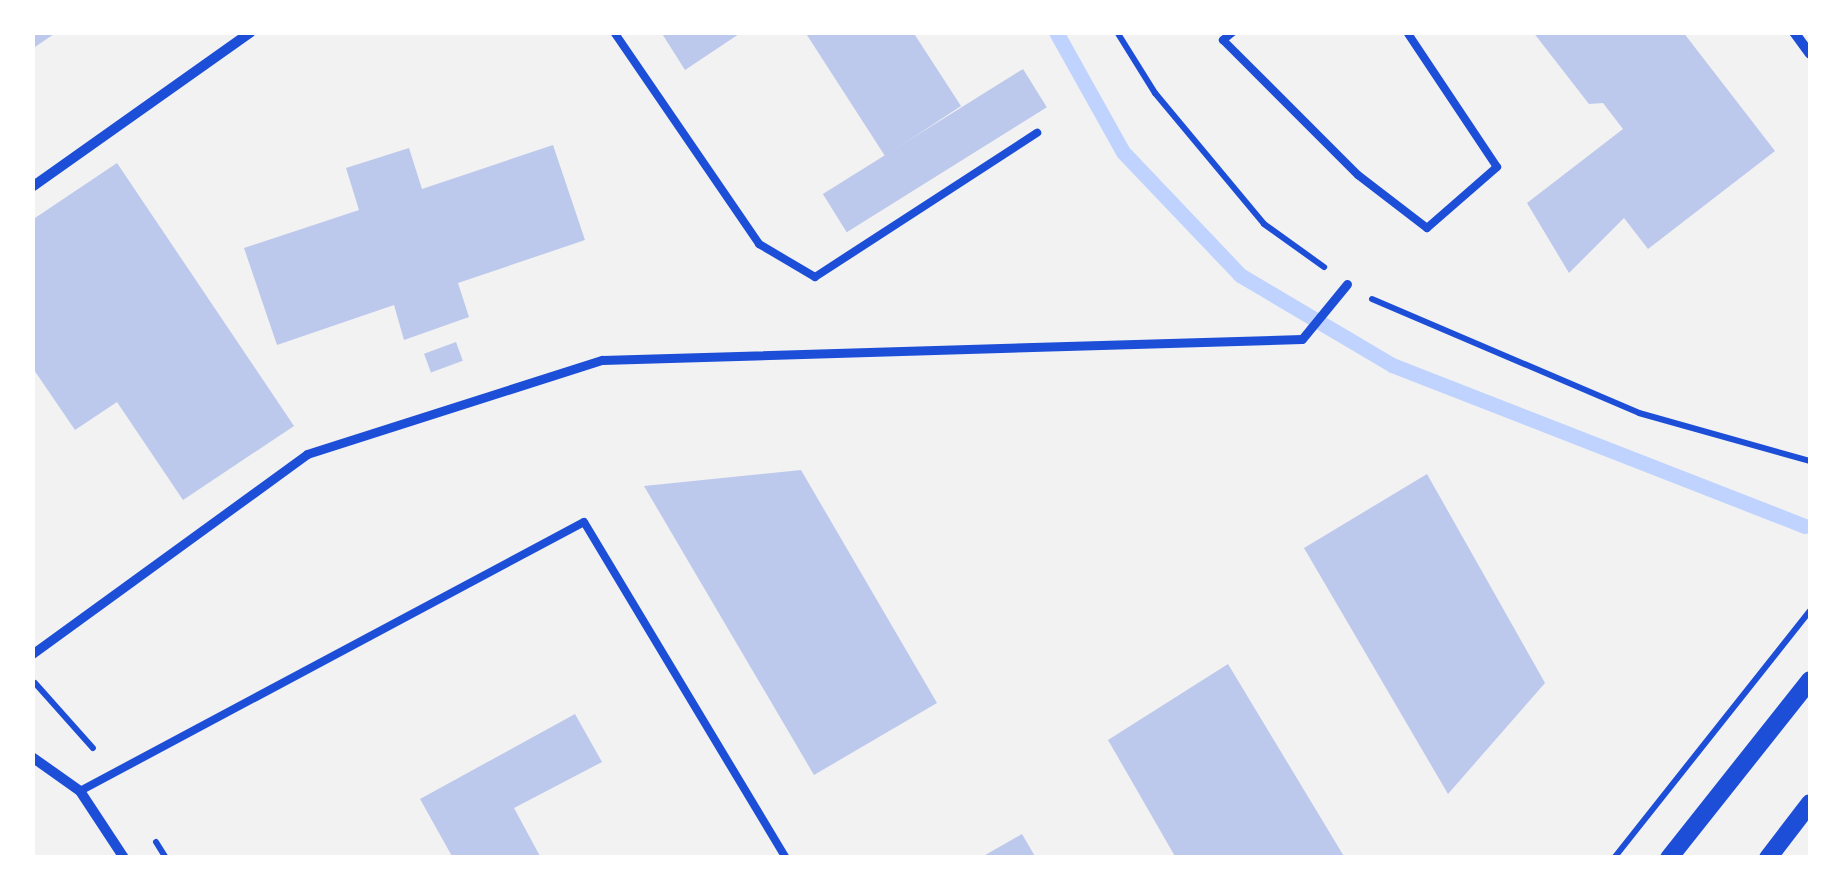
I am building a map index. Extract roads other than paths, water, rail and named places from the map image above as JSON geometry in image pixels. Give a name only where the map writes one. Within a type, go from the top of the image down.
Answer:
[{"type":"street","points":[[32,187],[251,32]]},
{"type":"street","points":[[1794,32],[1810,54]]},
{"type":"street","points":[[32,654],[307,454],[602,360],[1302,339],[1347,284]]},
{"type":"street","points":[[1669,858],[1810,680]]},
{"type":"street","points":[[32,757],[80,791],[124,858]]},
{"type":"street","points":[[1768,858],[1810,803]]},
{"type":"lane","points":[[614,32],[759,244],[815,277],[1037,133]]},
{"type":"lane","points":[[1233,32],[1223,40],[1358,175],[1426,228],[1497,167],[1407,32]]},
{"type":"lane","points":[[80,791],[584,522],[786,858]]},
{"type":"waterway","points":[[1056,32],[1123,152],[1240,275],[1392,365],[1805,526]]}]
